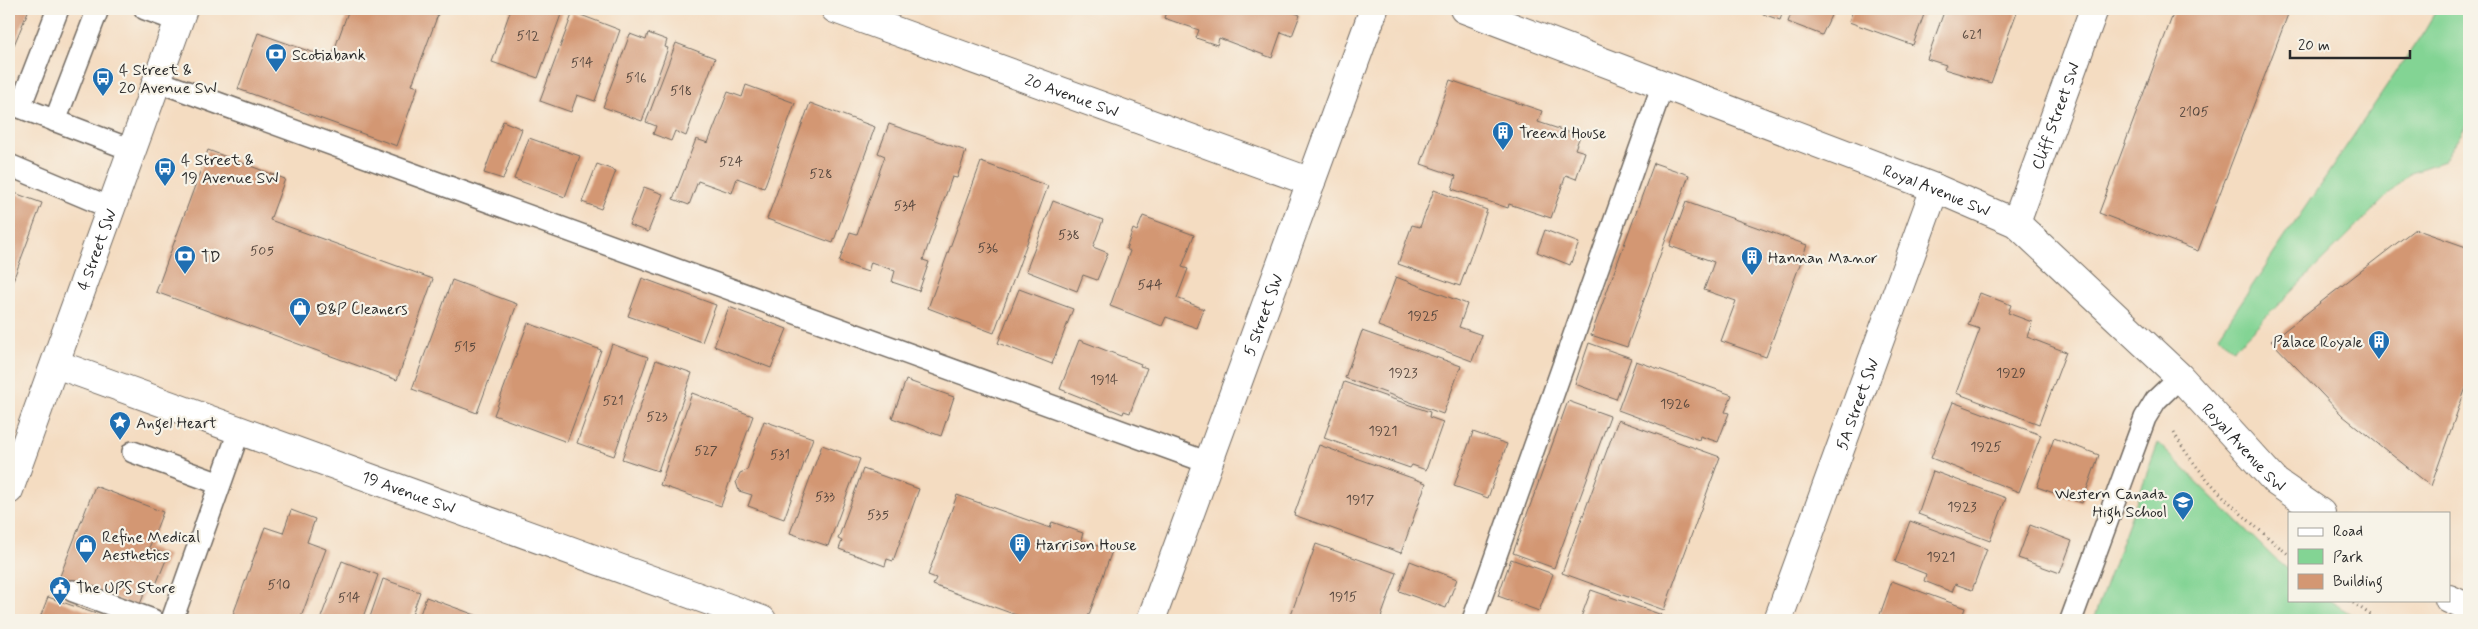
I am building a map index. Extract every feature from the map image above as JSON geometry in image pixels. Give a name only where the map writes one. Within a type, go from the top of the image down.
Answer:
[{"type":"street","name":"20 Avenue SW","points":[[835,9],[1311,182]]},
{"type":"street","name":"5 Street SW","points":[[1151,620],[1374,9]]},
{"type":"street","name":"Royal Avenue SW","points":[[1464,9],[1935,188],[2016,223],[2180,377],[2276,482],[2319,512]]},
{"type":"street","name":"Cliff Street SW","points":[[2016,223],[2094,9]]},
{"type":"street","name":"4 Street SW","points":[[9,490],[181,15]]},
{"type":"street","name":"5A Street SW","points":[[1778,620],[1935,188]]},
{"type":"street","name":"19 Avenue SW","points":[[56,364],[762,620]]},
{"type":"street","points":[[2450,599],[2469,608]]},
{"type":"lane","points":[[58,9],[14,105],[132,150]]},
{"type":"lane","points":[[55,121],[98,9]]},
{"type":"lane","points":[[145,9],[181,15]]},
{"type":"lane","points":[[157,81],[1208,463]]},
{"type":"lane","points":[[1473,620],[1663,84]]},
{"type":"lane","points":[[9,165],[111,208]]},
{"type":"lane","points":[[2071,620],[2144,418],[2156,400],[2180,377]]},
{"type":"lane","points":[[172,620],[239,431]]},
{"type":"lane","points":[[133,452],[220,484]]},
{"type":"lane","points":[[73,591],[153,620]]},
{"type":"path","points":[[2156,400],[2184,451],[2241,515],[2288,554]]},
{"type":"path","points":[[2352,602],[2378,620]]},
{"type":"green space","points":[[2437,9],[2469,9],[2469,121],[2444,161],[2411,172],[2233,350],[2219,335]]},
{"type":"green space","name":"Western Canada High School","points":[[2158,443],[2274,558],[2288,569],[2288,602],[2332,602],[2360,620],[2093,620]]},
{"type":"building","points":[[9,9],[29,9],[9,57]]},
{"type":"building","points":[[349,9],[440,9],[412,85],[418,87],[397,146],[238,89],[258,33],[331,59]]},
{"type":"building","points":[[511,9],[563,9],[538,78],[492,62]]},
{"type":"building","points":[[1167,9],[1290,9],[1290,11],[1300,15],[1292,36],[1281,32],[1272,58],[1219,38],[1217,45],[1196,38],[1199,30],[1164,18]]},
{"type":"building","points":[[1749,9],[1784,9],[1780,20]]},
{"type":"building","points":[[1791,9],[1834,9],[1822,35],[1788,22]]},
{"type":"building","points":[[1853,9],[1926,9],[1913,45],[1849,22]]},
{"type":"building","points":[[1945,9],[2018,9],[1991,83],[1944,69],[1946,65],[1927,59]]},
{"type":"building","points":[[2175,9],[2290,9],[2198,251],[2099,213]]},
{"type":"building","points":[[573,12],[620,30],[595,101],[577,95],[571,112],[540,101]]},
{"type":"building","points":[[648,33],[667,40],[665,47],[668,48],[642,121],[603,107],[630,34],[646,40]]},
{"type":"building","points":[[676,43],[715,58],[686,136],[675,131],[671,141],[653,134],[656,126],[646,122]]},
{"type":"building","points":[[9,78],[13,79],[9,90]]},
{"type":"building","name":"Treend House","points":[[1450,80],[1542,111],[1538,122],[1580,136],[1575,149],[1585,152],[1576,179],[1566,175],[1551,218],[1509,204],[1508,208],[1452,189],[1456,176],[1421,164]]},
{"type":"building","points":[[746,85],[795,103],[764,188],[737,178],[732,193],[698,181],[689,205],[673,199],[696,139],[708,143],[728,92],[742,97]]},
{"type":"building","points":[[810,103],[875,127],[833,243],[767,219]]},
{"type":"building","points":[[503,121],[522,129],[503,179],[484,173]]},
{"type":"building","points":[[889,124],[966,151],[957,178],[952,177],[923,260],[929,262],[919,291],[892,282],[895,271],[871,262],[868,272],[839,262],[850,232],[857,234],[885,156],[878,153]]},
{"type":"building","points":[[529,138],[580,156],[565,197],[514,179]]},
{"type":"building","points":[[208,150],[285,179],[270,220],[433,279],[397,380],[156,292]]},
{"type":"building","points":[[981,162],[1048,186],[994,333],[928,308]]},
{"type":"building","points":[[1654,163],[1689,175],[1627,347],[1591,335]]},
{"type":"building","points":[[597,164],[616,171],[601,209],[582,202]]},
{"type":"building","points":[[644,187],[663,194],[648,232],[629,225]]},
{"type":"building","points":[[1434,190],[1487,210],[1460,286],[1398,264],[1412,225],[1420,227]]},
{"type":"building","points":[[9,191],[42,203],[9,291]]},
{"type":"building","points":[[1053,201],[1103,220],[1093,247],[1108,253],[1097,280],[1083,275],[1077,291],[1026,271]]},
{"type":"building","name":"Hannan Manor","points":[[1686,202],[1807,245],[1766,357],[1721,341],[1736,301],[1704,290],[1714,262],[1670,246]]},
{"type":"building","points":[[1143,216],[1194,235],[1182,267],[1188,269],[1177,298],[1204,309],[1197,328],[1166,317],[1162,326],[1110,306],[1130,251],[1126,249],[1133,229],[1137,231]]},
{"type":"building","name":"Palace Royale","points":[[2415,229],[2469,248],[2469,379],[2431,486],[2343,416],[2271,341]]},
{"type":"building","points":[[1545,230],[1579,243],[1570,265],[1537,252]]},
{"type":"building","points":[[1396,277],[1467,304],[1459,327],[1482,335],[1472,361],[1378,326]]},
{"type":"building","points":[[642,278],[716,305],[702,342],[628,316]]},
{"type":"building","points":[[452,280],[517,304],[477,413],[412,389]]},
{"type":"building","points":[[1019,289],[1073,309],[1052,364],[998,343]]},
{"type":"building","points":[[1980,293],[2011,305],[2008,313],[2032,322],[2027,337],[2066,352],[2039,424],[1956,393],[1980,329],[1968,325]]},
{"type":"building","points":[[729,307],[787,329],[771,368],[714,346]]},
{"type":"building","points":[[528,323],[601,350],[567,442],[494,415]]},
{"type":"building","points":[[1362,331],[1461,366],[1443,414],[1345,378]]},
{"type":"building","points":[[1079,340],[1147,368],[1130,413],[1124,411],[1123,414],[1060,389]]},
{"type":"building","points":[[1589,343],[1631,358],[1616,399],[1575,384]]},
{"type":"building","points":[[612,344],[648,357],[614,456],[577,443]]},
{"type":"building","points":[[656,360],[692,373],[658,471],[622,459]]},
{"type":"building","points":[[1636,361],[1732,395],[1725,412],[1729,413],[1718,442],[1700,436],[1699,440],[1618,410]]},
{"type":"building","points":[[906,380],[954,397],[941,436],[892,418]]},
{"type":"building","points":[[1344,382],[1430,412],[1429,417],[1443,422],[1426,470],[1412,465],[1410,468],[1324,438]]},
{"type":"building","points":[[692,393],[753,416],[721,506],[660,485]]},
{"type":"building","points":[[1568,401],[1610,416],[1554,568],[1513,553]]},
{"type":"building","points":[[1953,402],[2041,435],[2019,492],[1931,458]]},
{"type":"building","points":[[1618,420],[1720,457],[1664,610],[1562,573]]},
{"type":"building","points":[[764,421],[813,438],[784,519],[748,506],[752,495],[739,491],[736,482],[740,473],[747,470]]},
{"type":"building","points":[[1473,432],[1507,444],[1488,498],[1454,486]]},
{"type":"building","points":[[2054,438],[2099,455],[2082,503],[2037,487]]},
{"type":"building","points":[[822,445],[860,459],[828,546],[790,533]]},
{"type":"building","points":[[1319,445],[1426,483],[1401,553],[1294,515]]},
{"type":"building","points":[[863,469],[919,489],[893,561],[887,559],[885,566],[839,549],[842,541],[838,539]]},
{"type":"building","points":[[1933,471],[2006,498],[1990,541],[1918,514]]},
{"type":"building","points":[[95,486],[163,512],[149,548],[168,555],[155,587],[148,584],[139,607],[60,576]]},
{"type":"building","name":"Harrison House","points":[[957,495],[1050,528],[1052,522],[1083,533],[1081,540],[1112,551],[1087,620],[1030,620],[933,585],[936,578],[928,575]]},
{"type":"building","points":[[291,510],[315,519],[307,542],[326,549],[300,620],[231,620],[265,527],[283,533]]},
{"type":"building","points":[[1910,521],[1987,549],[1972,590],[1955,584],[1952,592],[1924,581],[1926,574],[1895,562]]},
{"type":"building","points":[[2030,525],[2072,541],[2060,573],[2018,558]]},
{"type":"building","points":[[1316,544],[1397,573],[1380,620],[1289,620]]},
{"type":"building","points":[[1511,559],[1553,574],[1539,611],[1498,596]]},
{"type":"building","points":[[342,561],[378,575],[362,620],[320,620]]},
{"type":"building","points":[[1410,561],[1457,579],[1446,608],[1399,591]]},
{"type":"building","points":[[383,579],[420,592],[410,620],[369,620]]},
{"type":"building","points":[[1892,581],[1965,608],[1961,620],[1878,620]]},
{"type":"building","points":[[1591,590],[1662,615],[1660,620],[1580,620]]},
{"type":"building","name":"The UPS Store","points":[[48,597],[102,616],[101,620],[39,620]]},
{"type":"building","points":[[426,597],[489,620],[418,620]]},
{"type":"place","name":"Scotiabank","points":[[276,73]]},
{"type":"place","name":"4 Street & 20 Avenue SW","points":[[103,97]]},
{"type":"place","name":"Treend House","points":[[1503,151]]},
{"type":"place","name":"4 Street & 19 Avenue SW","points":[[165,187]]},
{"type":"place","name":"TD","points":[[185,275]]},
{"type":"place","name":"Hannan Manor","points":[[1752,276]]},
{"type":"place","name":"Q&P Cleaners","points":[[300,327]]},
{"type":"place","name":"Palace Royale","points":[[2379,360]]},
{"type":"place","name":"Angel Heart","points":[[120,441]]},
{"type":"place","name":"Western Canada High School","points":[[2183,521]]},
{"type":"place","name":"Harrison House","points":[[1020,563]]},
{"type":"place","name":"Refine Medical Aesthetics","points":[[86,564]]},
{"type":"place","name":"The UPS Store","points":[[60,606]]}]
